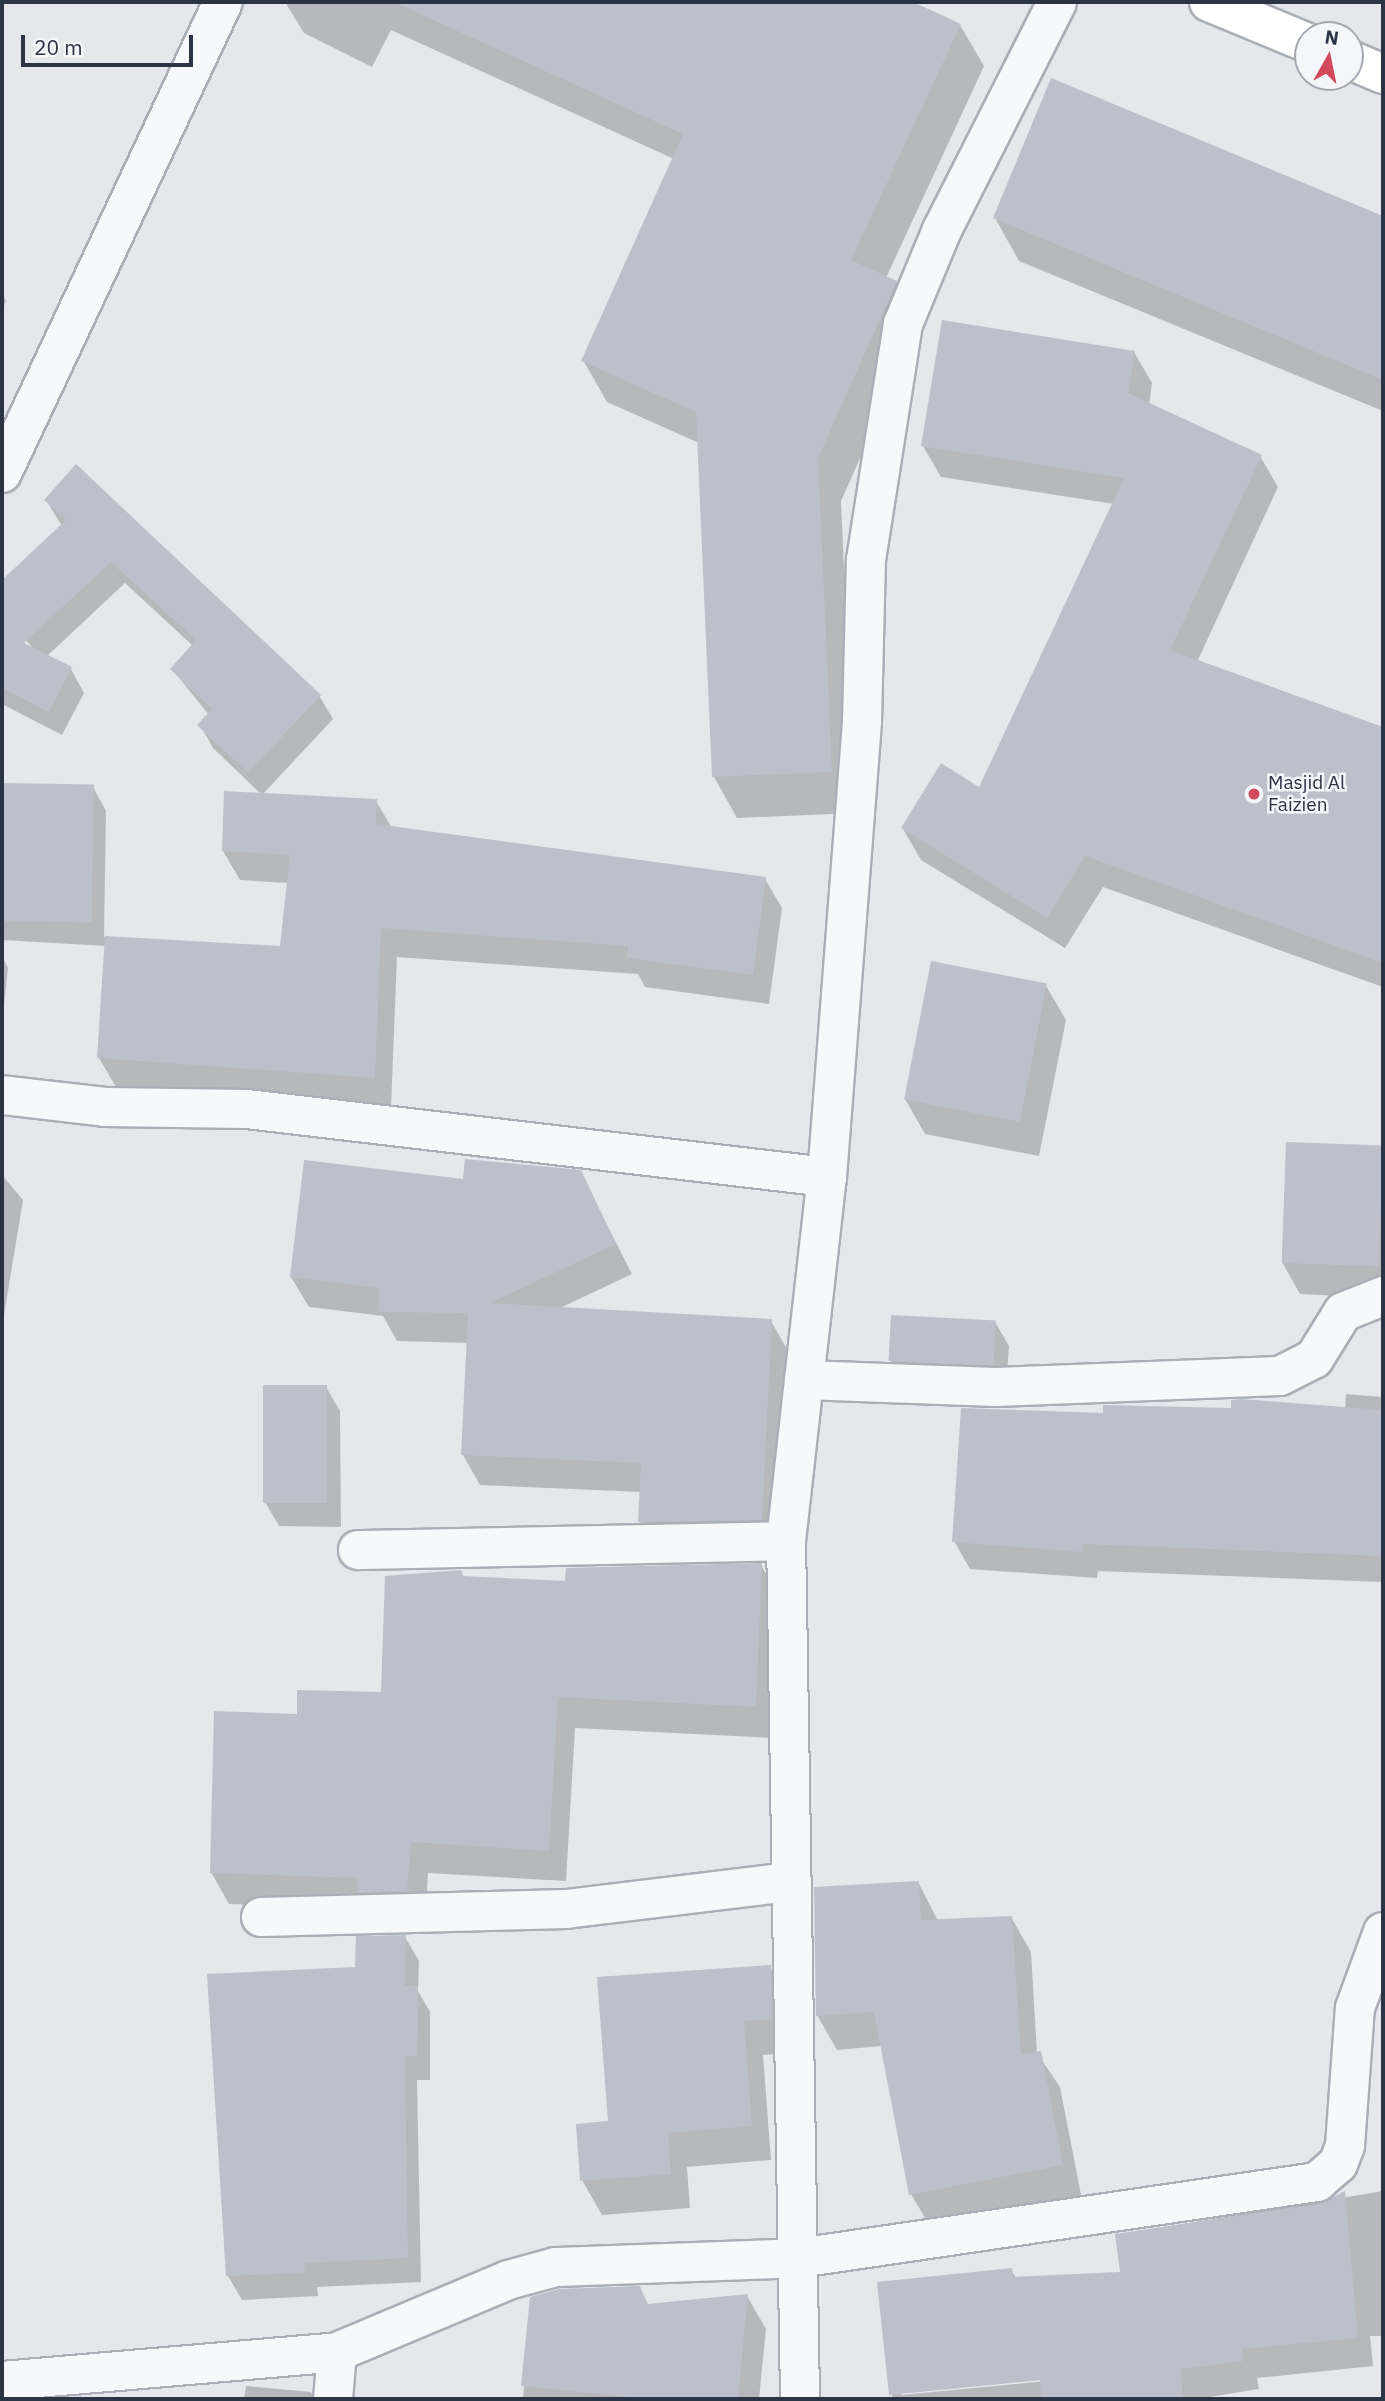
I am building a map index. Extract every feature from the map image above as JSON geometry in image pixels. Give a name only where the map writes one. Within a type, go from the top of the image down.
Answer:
[{"type":"highway","points":[[1209,2],[1294,37]]},
{"type":"highway","points":[[1364,66],[1383,74]]},
{"type":"street","points":[[2,473],[223,2]]},
{"type":"street","points":[[800,2399],[789,1882],[786,1541],[827,1177],[862,722],[866,560],[903,324],[942,230],[1057,2]]},
{"type":"street","points":[[2,1096],[105,1107],[247,1109],[827,1177]]},
{"type":"street","points":[[804,1380],[996,1387],[1280,1376],[1314,1359],[1343,1312],[1383,1296]]},
{"type":"street","points":[[358,1550],[786,1541]]},
{"type":"street","points":[[261,1917],[566,1909],[789,1882]]},
{"type":"street","points":[[2,2381],[337,2352],[532,2271],[799,2258],[1317,2182],[1338,2164],[1345,2146],[1355,2008],[1383,1932]]},
{"type":"street","points":[[333,2399],[337,2352]]},
{"type":"building","points":[[394,2],[913,2],[961,24],[851,260],[897,281],[818,458],[832,772],[712,777],[696,412],[581,361],[683,134]]},
{"type":"building","points":[[1051,78],[1383,216],[1383,380],[993,218]]},
{"type":"building","points":[[942,320],[1135,351],[1128,393],[1262,455],[1170,650],[1383,727],[1383,963],[1085,856],[1047,918],[901,828],[941,763],[979,787],[1124,478],[921,446]]},
{"type":"building","points":[[76,464],[321,695],[248,773],[197,725],[212,709],[170,669],[196,640],[111,562],[24,643],[72,667],[49,712],[2,688],[2,580],[66,520],[44,500]]},
{"type":"building","points":[[2,783],[94,785],[92,923],[2,921]]},
{"type":"building","points":[[224,791],[377,799],[376,824],[766,877],[753,975],[627,958],[628,946],[381,928],[375,1078],[97,1058],[105,936],[280,946],[290,855],[222,851]]},
{"type":"building","points":[[931,961],[1047,984],[1020,1122],[904,1099]]},
{"type":"building","points":[[1286,1142],[1383,1145],[1379,1266],[1282,1263]]},
{"type":"building","points":[[465,1159],[581,1170],[616,1244],[490,1303],[772,1319],[762,1520],[638,1522],[641,1463],[461,1455],[468,1313],[378,1312],[379,1288],[290,1277],[304,1160],[463,1179]]},
{"type":"building","points":[[891,1315],[996,1320],[993,1366],[889,1361]]},
{"type":"building","points":[[263,1385],[327,1385],[327,1503],[263,1503]]},
{"type":"building","points":[[1231,1400],[1383,1410],[1383,1556],[1083,1544],[1082,1552],[952,1542],[961,1408],[1103,1413],[1103,1405],[1231,1408]]},
{"type":"building","points":[[762,1563],[756,1707],[558,1697],[549,1851],[411,1842],[407,1891],[357,1893],[358,1878],[210,1873],[214,1711],[297,1714],[297,1690],[381,1692],[385,1576],[462,1570],[462,1576],[565,1581],[566,1568]]},
{"type":"building","points":[[919,1881],[921,1920],[1012,1916],[1021,2054],[1041,2051],[1063,2165],[909,2195],[874,2012],[816,2016],[814,1887]]},
{"type":"building","points":[[406,1935],[405,1986],[418,1986],[417,2056],[405,2056],[408,2258],[304,2263],[305,2273],[226,2276],[207,1974],[355,1967],[356,1936]]},
{"type":"building","points":[[771,1965],[772,2019],[744,2021],[752,2126],[668,2133],[671,2174],[580,2181],[576,2124],[608,2121],[597,1977]]},
{"type":"building","points":[[1345,2191],[1358,2338],[1242,2349],[1243,2361],[1181,2369],[1183,2399],[1041,2399],[1040,2380],[889,2395],[877,2282],[1012,2268],[1013,2277],[1120,2272],[1115,2234],[1320,2204]]},
{"type":"building","points":[[640,2286],[647,2304],[748,2294],[738,2399],[649,2399],[521,2386],[530,2297],[559,2289]]},
{"type":"place","name":"Masjid Al Faizien","points":[[1254,794]]}]
